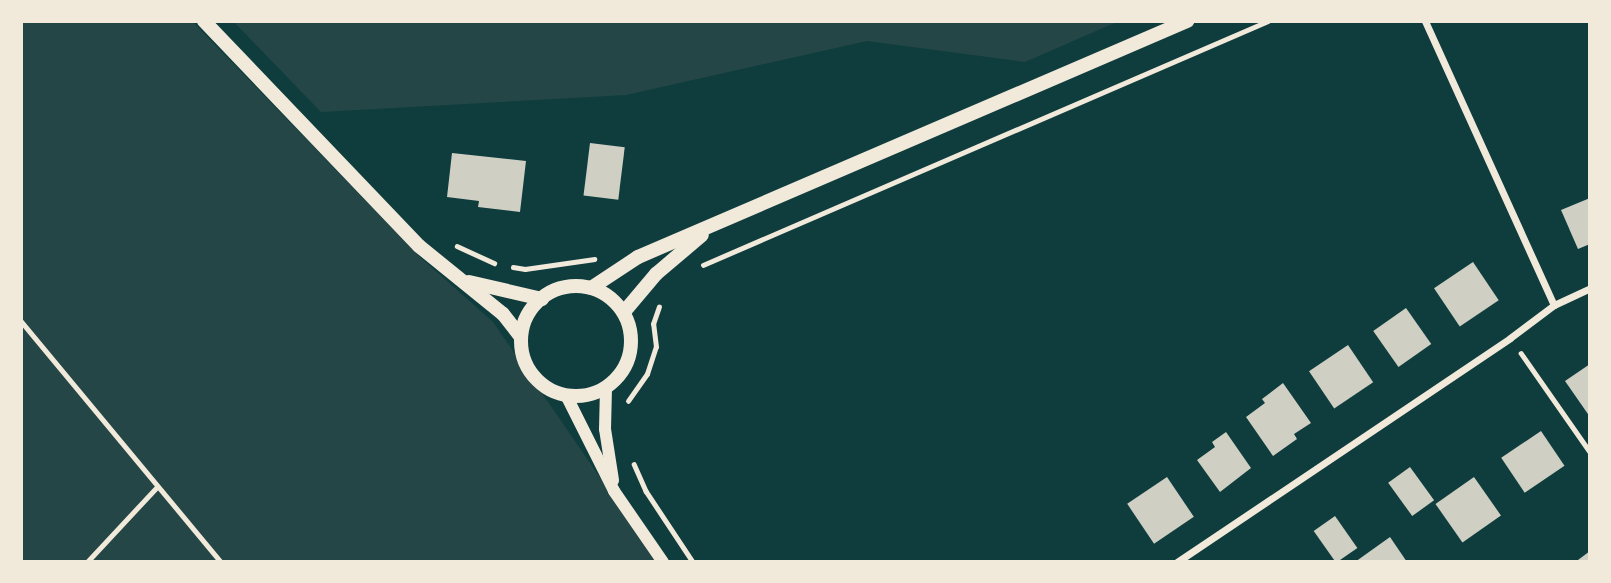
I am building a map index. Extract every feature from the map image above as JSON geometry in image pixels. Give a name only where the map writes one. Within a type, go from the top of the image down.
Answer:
[{"type":"main road","points":[[204,21],[419,246],[503,314],[521,337]]},
{"type":"main road","points":[[591,288],[638,257],[1187,21]]},
{"type":"main road","points":[[624,312],[656,274],[714,225]]},
{"type":"main road","points":[[464,281],[541,299]]},
{"type":"main road","points":[[574,286],[591,288],[615,302],[624,312],[632,346],[619,377],[606,388],[580,397],[566,395],[553,391],[532,375],[522,351],[524,322],[541,299],[556,290],[574,286]]},
{"type":"street","points":[[1424,21],[1554,305]]},
{"type":"street","points":[[1177,562],[1510,338],[1554,305],[1590,288]]},
{"type":"street","points":[[606,388],[605,429],[614,491]]},
{"type":"street","points":[[566,395],[614,491],[663,562]]},
{"type":"path","points":[[698,267],[1268,21]]},
{"type":"path","points":[[448,241],[499,265],[525,269],[569,264],[604,254]]},
{"type":"path","points":[[626,408],[629,399],[647,374],[656,347],[653,324],[664,293],[656,274]]},
{"type":"path","points":[[21,321],[156,488],[220,562]]},
{"type":"path","points":[[1510,338],[1590,452]]},
{"type":"path","points":[[631,454],[646,491],[693,562]]},
{"type":"path","points":[[86,562],[156,488]]},
{"type":"shaded area","points":[[21,21],[192,21],[420,257],[493,322],[658,562],[21,562]]},
{"type":"shaded area","points":[[233,21],[1119,21],[1025,62],[867,41],[626,95],[321,112]]},
{"type":"building","points":[[590,143],[625,147],[618,200],[584,196]]},
{"type":"building","points":[[452,153],[526,161],[520,212],[478,207],[479,201],[447,197]]},
{"type":"building","points":[[1590,198],[1590,244],[1578,249],[1561,210]]},
{"type":"building","points":[[1473,262],[1499,300],[1460,326],[1434,288]]},
{"type":"building","points":[[1406,308],[1431,344],[1398,367],[1373,331]]},
{"type":"building","points":[[1348,345],[1373,382],[1334,409],[1309,371]]},
{"type":"building","points":[[1590,364],[1590,417],[1565,381]]},
{"type":"building","points":[[1283,383],[1311,423],[1294,434],[1297,439],[1273,456],[1246,417],[1265,403],[1262,399]]},
{"type":"building","points":[[1541,431],[1564,466],[1525,493],[1501,458]]},
{"type":"building","points":[[1226,432],[1251,468],[1220,492],[1197,460],[1215,447],[1212,442]]},
{"type":"building","points":[[1410,467],[1434,500],[1412,516],[1388,483]]},
{"type":"building","points":[[1167,477],[1194,517],[1154,544],[1127,504]]},
{"type":"building","points":[[1474,477],[1501,516],[1462,542],[1435,504]]},
{"type":"building","points":[[1335,516],[1357,548],[1335,562],[1314,531]]},
{"type":"building","points":[[1390,537],[1407,562],[1355,562]]},
{"type":"building","points":[[1590,551],[1590,562],[1578,560]]}]
